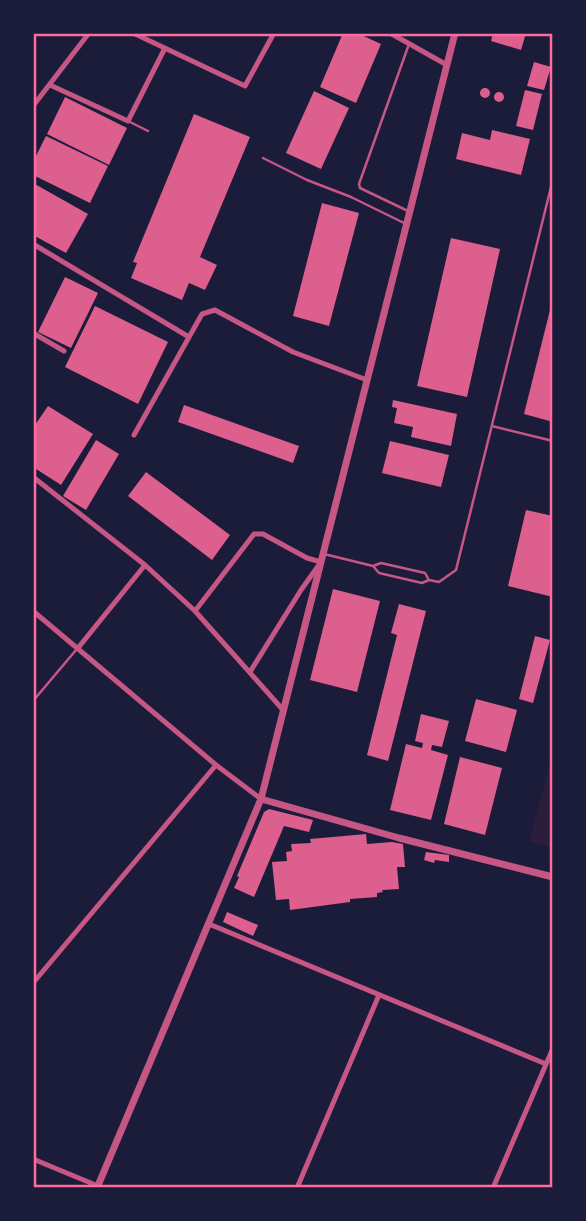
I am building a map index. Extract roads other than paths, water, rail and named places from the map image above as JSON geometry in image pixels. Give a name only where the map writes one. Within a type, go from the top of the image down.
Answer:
[{"type":"street","points":[[35,103],[89,33]]},
{"type":"street","points":[[133,33],[245,86],[274,33]]},
{"type":"street","points":[[390,33],[447,65]]},
{"type":"street","points":[[33,1159],[99,1187],[261,799],[455,33]]},
{"type":"street","points":[[50,85],[128,121],[164,48]]},
{"type":"street","points":[[33,244],[189,337]]},
{"type":"street","points":[[135,435],[202,314],[215,310],[293,352],[368,380]]},
{"type":"street","points":[[33,333],[64,351]]},
{"type":"street","points":[[33,477],[145,565],[195,611],[284,711]]},
{"type":"street","points":[[195,611],[254,534],[263,534],[307,558],[322,558]]},
{"type":"street","points":[[250,673],[322,558]]},
{"type":"street","points":[[78,648],[145,565]]},
{"type":"street","points":[[33,611],[216,765],[261,799],[553,877]]},
{"type":"street","points":[[33,983],[216,765]]},
{"type":"street","points":[[209,924],[546,1064]]},
{"type":"street","points":[[297,1188],[379,995]]},
{"type":"street","points":[[493,1188],[553,1048]]},
{"type":"lane","points":[[409,44],[359,184],[360,188],[410,212]]},
{"type":"lane","points":[[128,121],[148,131]]},
{"type":"lane","points":[[263,158],[407,225]]},
{"type":"lane","points":[[373,566],[379,573],[422,583],[429,580],[439,582],[456,570],[553,179]]},
{"type":"lane","points":[[492,426],[553,442]]},
{"type":"lane","points":[[322,558],[373,566],[381,563],[425,573],[429,580]]},
{"type":"lane","points":[[33,701],[78,648]]}]
